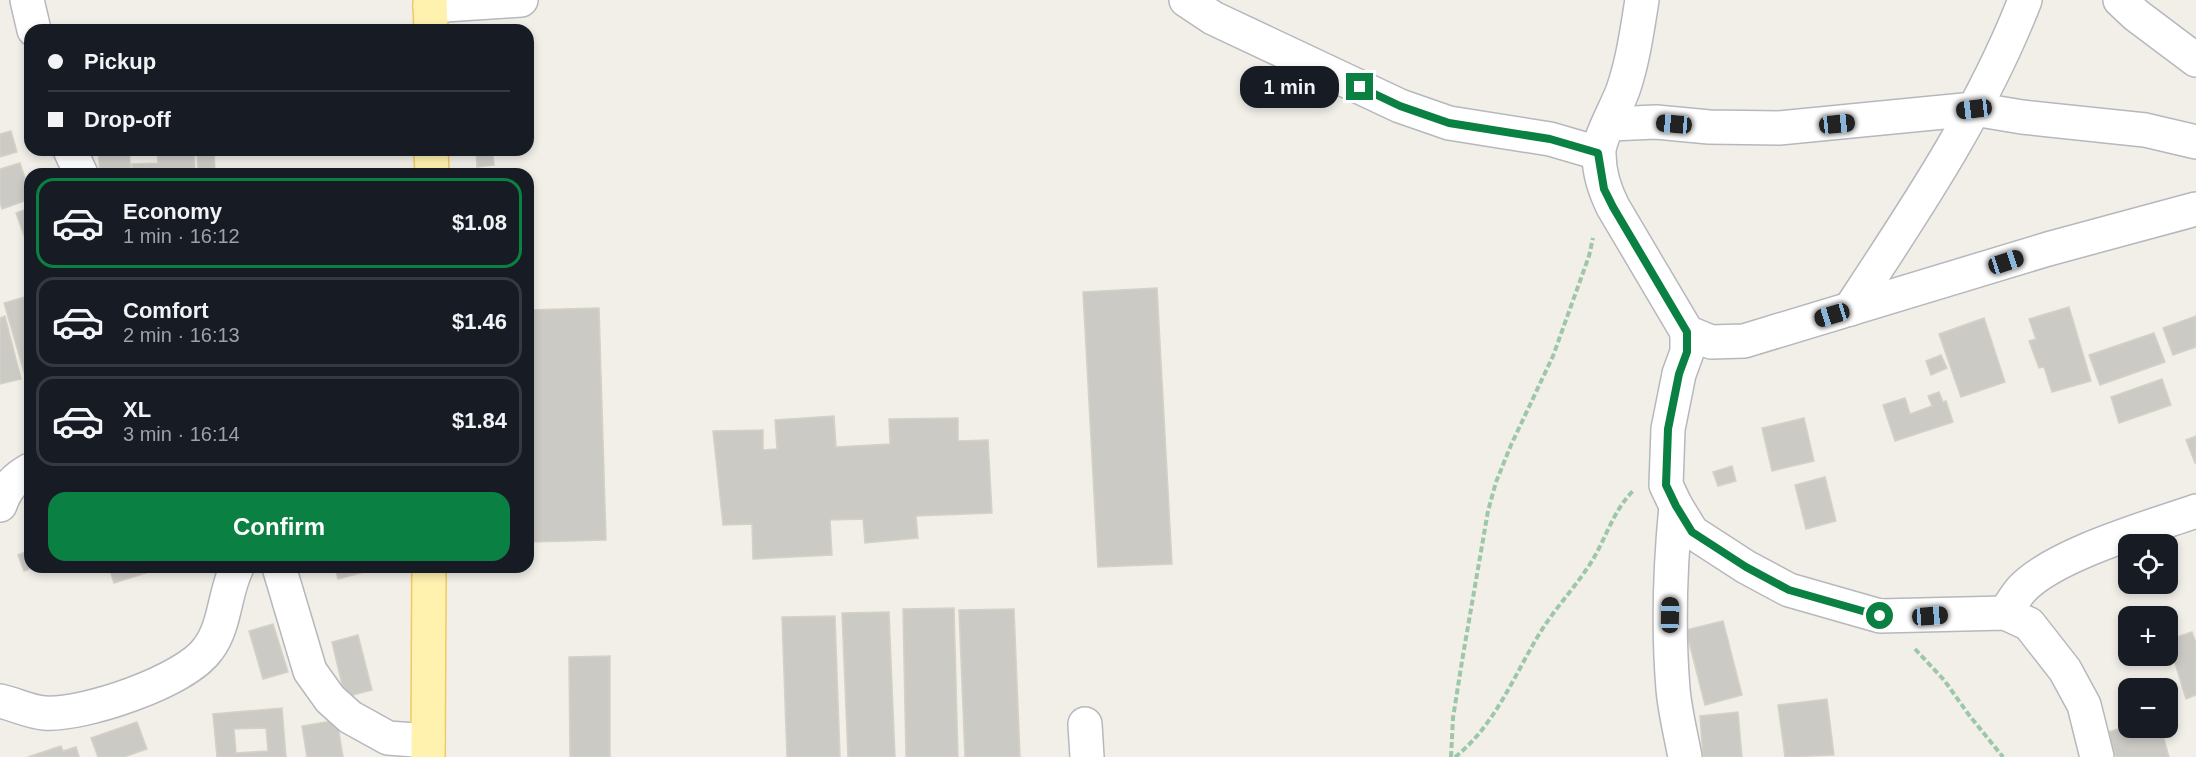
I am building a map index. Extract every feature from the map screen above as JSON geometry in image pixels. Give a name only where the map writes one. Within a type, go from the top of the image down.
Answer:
[{"type":"main road","points":[[428,749],[429,573]]},
{"type":"street","points":[[430,12],[521,0]]},
{"type":"street","points":[[1186,0],[1213,18],[1400,106],[1449,123],[1550,139],[1604,138],[1656,122],[1709,127],[1779,129],[1974,109],[2022,117],[2145,130],[2196,142]]},
{"type":"street","points":[[1642,0],[1635,50],[1623,90],[1604,138],[1604,189],[1687,332],[1687,352],[1679,374],[1668,429],[1666,485],[1676,506],[1692,532],[1746,567],[1789,590],[1880,616],[2005,613],[2029,624],[2065,670],[2084,705],[2097,757]]},
{"type":"street","points":[[1850,309],[1918,205],[1974,109],[2003,53],[2025,0]]},
{"type":"street","points":[[2120,0],[2136,15],[2196,60]]},
{"type":"street","points":[[1687,332],[1712,342],[1744,341],[2048,249],[2196,208]]},
{"type":"street","points":[[0,505],[6,491],[17,477],[24,473]]},
{"type":"street","points":[[1676,506],[1671,556],[1670,615],[1673,691],[1685,757]]},
{"type":"street","points":[[2005,613],[2021,590],[2040,574],[2078,554],[2196,511]]},
{"type":"street","points":[[0,701],[44,713],[80,710],[160,682],[193,665],[208,651],[216,636],[235,573]]},
{"type":"street","points":[[281,573],[310,671],[330,699],[350,717],[388,738],[428,749]]},
{"type":"street","points":[[1085,724],[1088,757]]},
{"type":"path","points":[[1453,757],[1453,718],[1488,511],[1496,482],[1511,445],[1553,356],[1589,256],[1604,189]]},
{"type":"path","points":[[1453,757],[1477,737],[1492,717],[1543,628],[1591,562],[1616,513],[1631,493],[1667,462]]},
{"type":"path","points":[[1880,616],[1944,680],[2003,757]]},
{"type":"path","points":[[1995,757],[1998,751]]},
{"type":"building","points":[[11,131],[17,152],[0,157],[0,134]]},
{"type":"building","points":[[98,156],[130,156],[130,168],[100,168]]},
{"type":"building","points":[[157,156],[194,156],[195,168],[132,168],[132,164],[158,163]]},
{"type":"building","points":[[197,156],[214,156],[215,168],[198,168]]},
{"type":"building","points":[[476,156],[493,156],[494,165],[477,167]]},
{"type":"building","points":[[20,163],[24,175],[24,201],[2,209],[0,169]]},
{"type":"building","points":[[24,210],[24,235],[16,213]]},
{"type":"building","points":[[1157,288],[1172,564],[1098,567],[1083,292]]},
{"type":"building","points":[[24,297],[24,372],[4,303]]},
{"type":"building","points":[[2069,307],[2091,381],[2052,392],[2044,367],[2039,368],[2029,341],[2036,339],[2029,319]]},
{"type":"building","points":[[599,308],[606,540],[534,542],[534,310]]},
{"type":"building","points":[[5,316],[21,379],[0,384],[0,318]]},
{"type":"building","points":[[2196,316],[2196,347],[2173,355],[2163,328]]},
{"type":"building","points":[[1984,318],[2005,382],[1961,397],[1939,334]]},
{"type":"building","points":[[2154,333],[2165,362],[2100,385],[2089,355]]},
{"type":"building","points":[[1941,355],[1947,368],[1931,375],[1926,361]]},
{"type":"building","points":[[2162,379],[2171,405],[2119,423],[2111,397]]},
{"type":"building","points":[[1939,392],[1943,402],[1946,401],[1953,422],[1895,441],[1883,405],[1905,398],[1910,414],[1932,406],[1928,396]]},
{"type":"building","points":[[834,416],[836,447],[890,444],[889,419],[958,418],[958,441],[988,440],[992,513],[916,516],[918,538],[865,543],[863,519],[830,520],[832,555],[753,559],[752,524],[723,525],[713,431],[763,430],[763,450],[777,449],[775,420]]},
{"type":"building","points":[[1804,418],[1814,461],[1772,471],[1762,428]]},
{"type":"building","points":[[2196,436],[2196,463],[2195,463],[2186,440]]},
{"type":"building","points":[[1732,466],[1736,481],[1718,486],[1713,472]]},
{"type":"building","points":[[1825,477],[1836,521],[1806,529],[1795,485]]},
{"type":"building","points":[[24,552],[24,571],[18,555]]},
{"type":"building","points":[[111,573],[146,573],[114,583]]},
{"type":"building","points":[[336,573],[360,573],[338,579]]},
{"type":"building","points":[[954,608],[958,757],[906,757],[903,609]]},
{"type":"building","points":[[1014,609],[1020,757],[965,757],[959,610]]},
{"type":"building","points":[[889,612],[895,757],[848,757],[842,613]]},
{"type":"building","points":[[835,616],[840,757],[787,757],[782,617]]},
{"type":"building","points":[[1723,621],[1742,695],[1705,705],[1686,630]]},
{"type":"building","points":[[273,624],[288,672],[263,679],[249,631]]},
{"type":"building","points":[[2192,632],[2196,643],[2196,695],[2186,699],[2176,666],[2178,666],[2178,637]]},
{"type":"building","points":[[358,635],[372,690],[345,697],[332,642]]},
{"type":"building","points":[[610,656],[610,757],[570,757],[569,657]]},
{"type":"building","points":[[1827,699],[1834,755],[1785,757],[1778,705]]},
{"type":"building","points":[[282,708],[286,757],[217,757],[213,714]],"holes":[[[266,728],[268,751],[236,753],[234,729]]]},
{"type":"building","points":[[1738,712],[1742,757],[1703,757],[1700,716]]},
{"type":"building","points":[[337,720],[343,757],[307,757],[302,726]]},
{"type":"building","points":[[137,722],[147,749],[124,757],[98,757],[91,738]]},
{"type":"building","points":[[2118,729],[2118,738],[2164,738],[2169,757],[2116,757],[2108,732]]},
{"type":"building","points":[[61,746],[63,751],[76,747],[79,757],[28,757]]},
{"type":"route","points":[[1360,87],[1400,106],[1449,123],[1550,139],[1598,153],[1604,189],[1687,332],[1687,352],[1679,374],[1668,429],[1666,485],[1676,506],[1692,532],[1746,567],[1789,590],[1880,616]]}]
